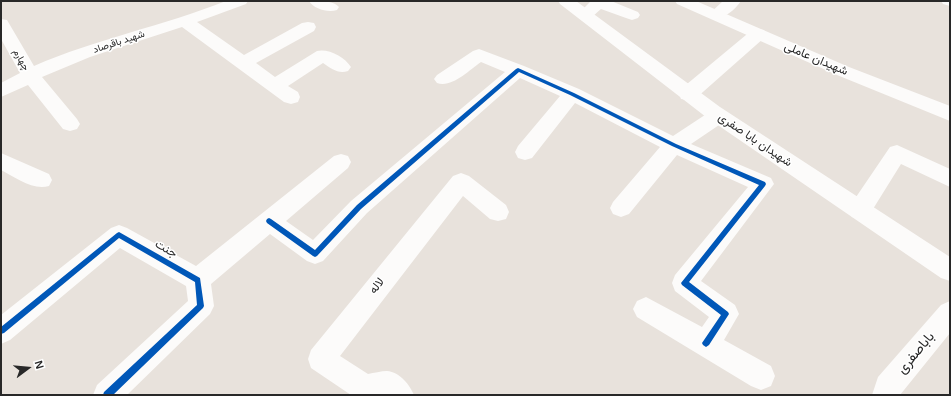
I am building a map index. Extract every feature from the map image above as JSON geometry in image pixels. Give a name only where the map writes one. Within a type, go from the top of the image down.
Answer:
[{"type":"street","name":"شهید باقرصاد","points":[[1,91],[30,75],[112,43],[186,22],[210,7],[240,1]]},
{"type":"street","name":"شهیدان بابا صفری","points":[[566,1],[718,116],[950,270]]},
{"type":"street","name":"شهیدان عاملی","points":[[683,1],[843,71],[950,114]]},
{"type":"street","points":[[716,15],[733,1]]},
{"type":"street","points":[[585,15],[599,2],[632,15]]},
{"type":"street","points":[[186,22],[291,97]]},
{"type":"street","name":"چهارم","points":[[1,24],[30,75],[70,124]]},
{"type":"street","points":[[243,63],[308,27]]},
{"type":"street","points":[[688,94],[758,34]]},
{"type":"street","points":[[274,86],[323,55],[342,67]]},
{"type":"street","points":[[442,79],[479,55],[518,70],[572,94],[674,145],[763,184],[684,283],[726,314],[706,343]]},
{"type":"street","points":[[269,221],[315,254],[359,207],[518,70]]},
{"type":"street","points":[[525,152],[572,94]]},
{"type":"street","points":[[621,208],[674,145],[718,116]]},
{"type":"street","points":[[860,210],[897,152],[950,180]]},
{"type":"street","points":[[1,161],[41,180]]},
{"type":"street","points":[[107,395],[201,306],[198,280],[341,162]]},
{"type":"street","name":"لاله","points":[[400,395],[388,385],[365,388],[321,358],[378,284],[461,182],[498,212]]},
{"type":"street","name":"جنت","points":[[1,331],[119,235],[198,280]]},
{"type":"street","points":[[646,309],[761,376]]},
{"type":"street","name":"باباصفری","points":[[886,395],[888,387],[950,313]]},
{"type":"cycle path","points":[[269,221],[315,254],[359,207],[518,70],[572,94],[674,145],[763,184],[684,283],[726,314],[706,343]]},
{"type":"cycle path","points":[[1,331],[119,235],[198,280],[201,306],[107,395]]}]
